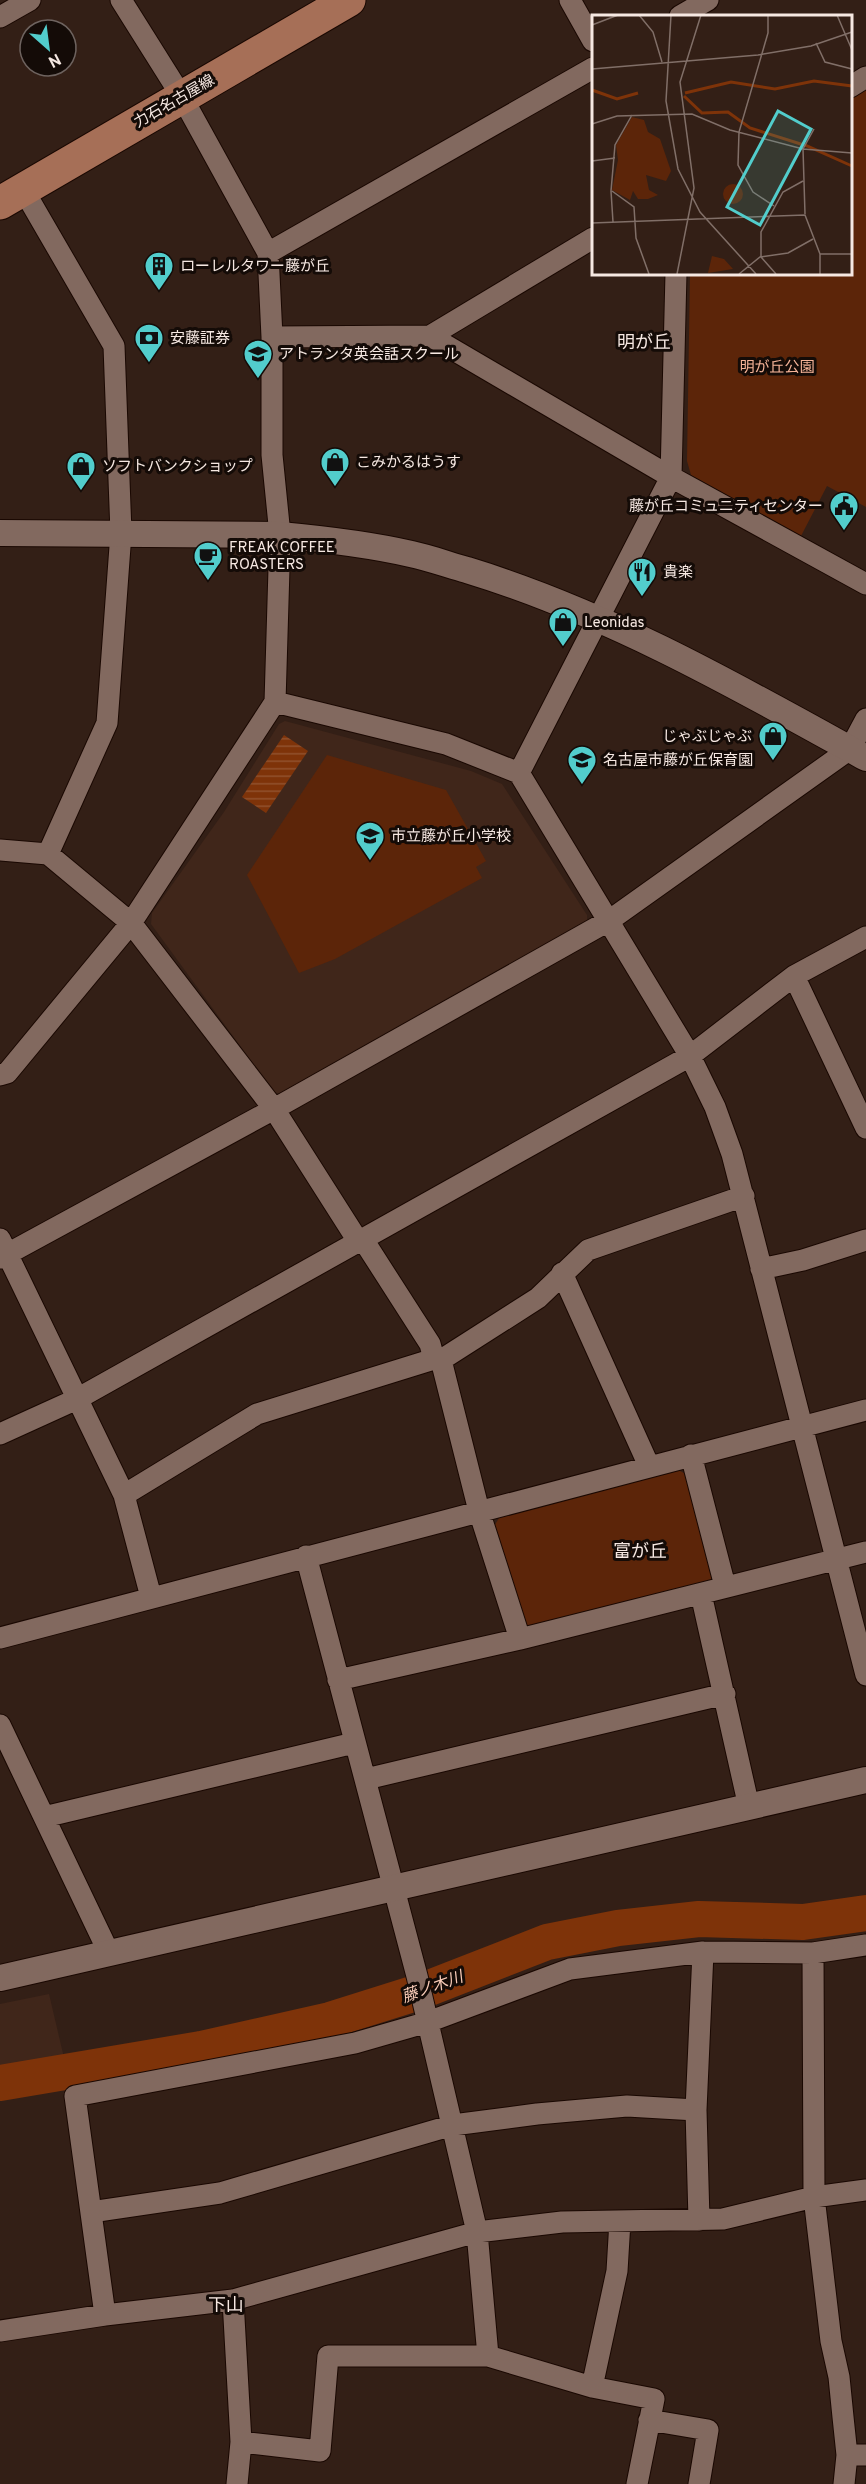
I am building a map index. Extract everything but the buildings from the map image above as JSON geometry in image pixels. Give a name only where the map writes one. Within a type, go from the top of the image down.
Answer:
[{"type":"main road","name":"力石名古屋線","points":[[12,196],[349,0]]},
{"type":"street","points":[[0,17],[30,0]]},
{"type":"street","points":[[0,1075],[7,1073],[131,923],[275,702],[280,535],[272,455],[272,338],[268,253],[182,97],[121,0]]},
{"type":"street","points":[[570,0],[592,39]]},
{"type":"street","points":[[682,15],[708,0]]},
{"type":"street","points":[[268,253],[592,69]]},
{"type":"street","points":[[851,86],[866,77]]},
{"type":"street","points":[[12,196],[114,346],[121,533],[107,723],[48,854]]},
{"type":"street","points":[[272,338],[430,336],[592,239]]},
{"type":"street","points":[[519,773],[671,477],[676,274]]},
{"type":"street","points":[[430,336],[671,477],[866,584]]},
{"type":"street","points":[[0,532],[280,535],[321,538],[411,554],[505,582],[598,618],[788,713],[858,754]]},
{"type":"street","points":[[275,702],[446,744],[519,773],[610,920],[690,1056],[715,1107],[744,1196],[761,1269],[865,1662]]},
{"type":"street","points":[[151,1597],[124,1495],[3,1251],[274,1109],[610,920],[858,754],[866,719]]},
{"type":"street","points":[[0,850],[48,854],[131,923],[274,1109],[430,1344],[438,1360],[479,1511],[520,1639]]},
{"type":"street","points":[[0,1434],[77,1399],[690,1056],[794,976],[866,937]]},
{"type":"street","points":[[794,976],[861,1100],[866,1128]]},
{"type":"street","points":[[124,1495],[257,1414],[438,1360],[538,1298],[588,1250],[744,1196]]},
{"type":"street","points":[[761,1269],[803,1260],[866,1239]]},
{"type":"street","points":[[562,1273],[649,1466]]},
{"type":"street","points":[[0,1638],[866,1410]]},
{"type":"street","points":[[691,1455],[725,1586]]},
{"type":"street","points":[[338,1680],[520,1639],[866,1552]]},
{"type":"street","points":[[306,1556],[417,1976],[453,2125],[477,2232],[488,2356]]},
{"type":"street","points":[[701,1594],[749,1807]]},
{"type":"street","points":[[366,1779],[725,1694]]},
{"type":"street","points":[[0,1725],[109,1953]]},
{"type":"street","points":[[44,1817],[354,1743]]},
{"type":"street","points":[[0,1978],[866,1780]]},
{"type":"street","points":[[105,2315],[75,2096],[355,2043],[428,2021],[570,1969],[703,1952],[813,1953],[866,1945]]},
{"type":"street","points":[[699,2220],[696,2110],[703,1952]]},
{"type":"street","points":[[813,1953],[814,2197],[856,2455],[844,2484]]},
{"type":"street","points":[[91,2212],[219,2193],[453,2125],[537,2114],[627,2106],[696,2110]]},
{"type":"street","points":[[0,2331],[105,2315],[233,2300],[477,2232],[562,2222],[723,2219],[814,2197],[866,2190]]},
{"type":"street","points":[[592,2387],[617,2271],[620,2221]]},
{"type":"street","points":[[233,2300],[241,2442],[237,2484]]},
{"type":"street","points":[[241,2442],[320,2451],[328,2356],[488,2356],[592,2387],[654,2399],[637,2484]]},
{"type":"street","points":[[649,2420],[708,2430],[699,2484]]},
{"type":"shaded area","name":"市立藤が丘小学校","points":[[285,721],[471,771],[502,784],[587,915],[587,923],[286,1096],[274,1092],[151,924],[152,913],[224,812],[279,724]]},
{"type":"shaded area","points":[[284,735],[308,751],[266,813],[242,797]]},
{"type":"shaded area","points":[[49,1994],[65,2062],[0,2073],[0,2004]]},
{"type":"green space","name":"明が丘公園","points":[[866,90],[866,507],[827,486],[801,536],[691,475],[687,461],[690,274],[851,274],[851,99]]},
{"type":"green space","points":[[327,755],[446,790],[486,861],[476,867],[482,878],[335,959],[299,973],[247,875]]},
{"type":"green space","points":[[676,1469],[690,1476],[715,1573],[708,1584],[531,1628],[519,1620],[493,1528],[499,1518]]},
{"type":"waterway","name":"藤ノ木川","points":[[0,2083],[201,2049],[330,2020],[419,1992],[547,1942],[618,1928],[699,1919],[803,1922],[866,1913]]},
{"type":"place","name":"ローレルタワー藤が丘","points":[[159,292]]},
{"type":"place","name":"安藤証券","points":[[149,364]]},
{"type":"place","name":"アトランタ英会話スクール","points":[[258,380]]},
{"type":"place","name":"こみかるはうす","points":[[335,488]]},
{"type":"place","name":"ソフトバンクショップ","points":[[81,492]]},
{"type":"place","name":"藤が丘コミュニティセンター","points":[[844,532]]},
{"type":"place","name":"FREAK COFFEE ROASTERS","points":[[208,582]]},
{"type":"place","name":"貴楽","points":[[642,598]]},
{"type":"place","name":"Leonidas","points":[[563,648]]},
{"type":"place","name":"じゃぶじゃぶ","points":[[773,762]]},
{"type":"place","name":"名古屋市藤が丘保育園","points":[[582,786]]},
{"type":"place","name":"市立藤が丘小学校","points":[[370,862]]},
{"type":"district","name":"明が丘","points":[[644,342]]},
{"type":"district","name":"富が丘","points":[[640,1551]]},
{"type":"district","name":"下山","points":[[226,2305]]}]
